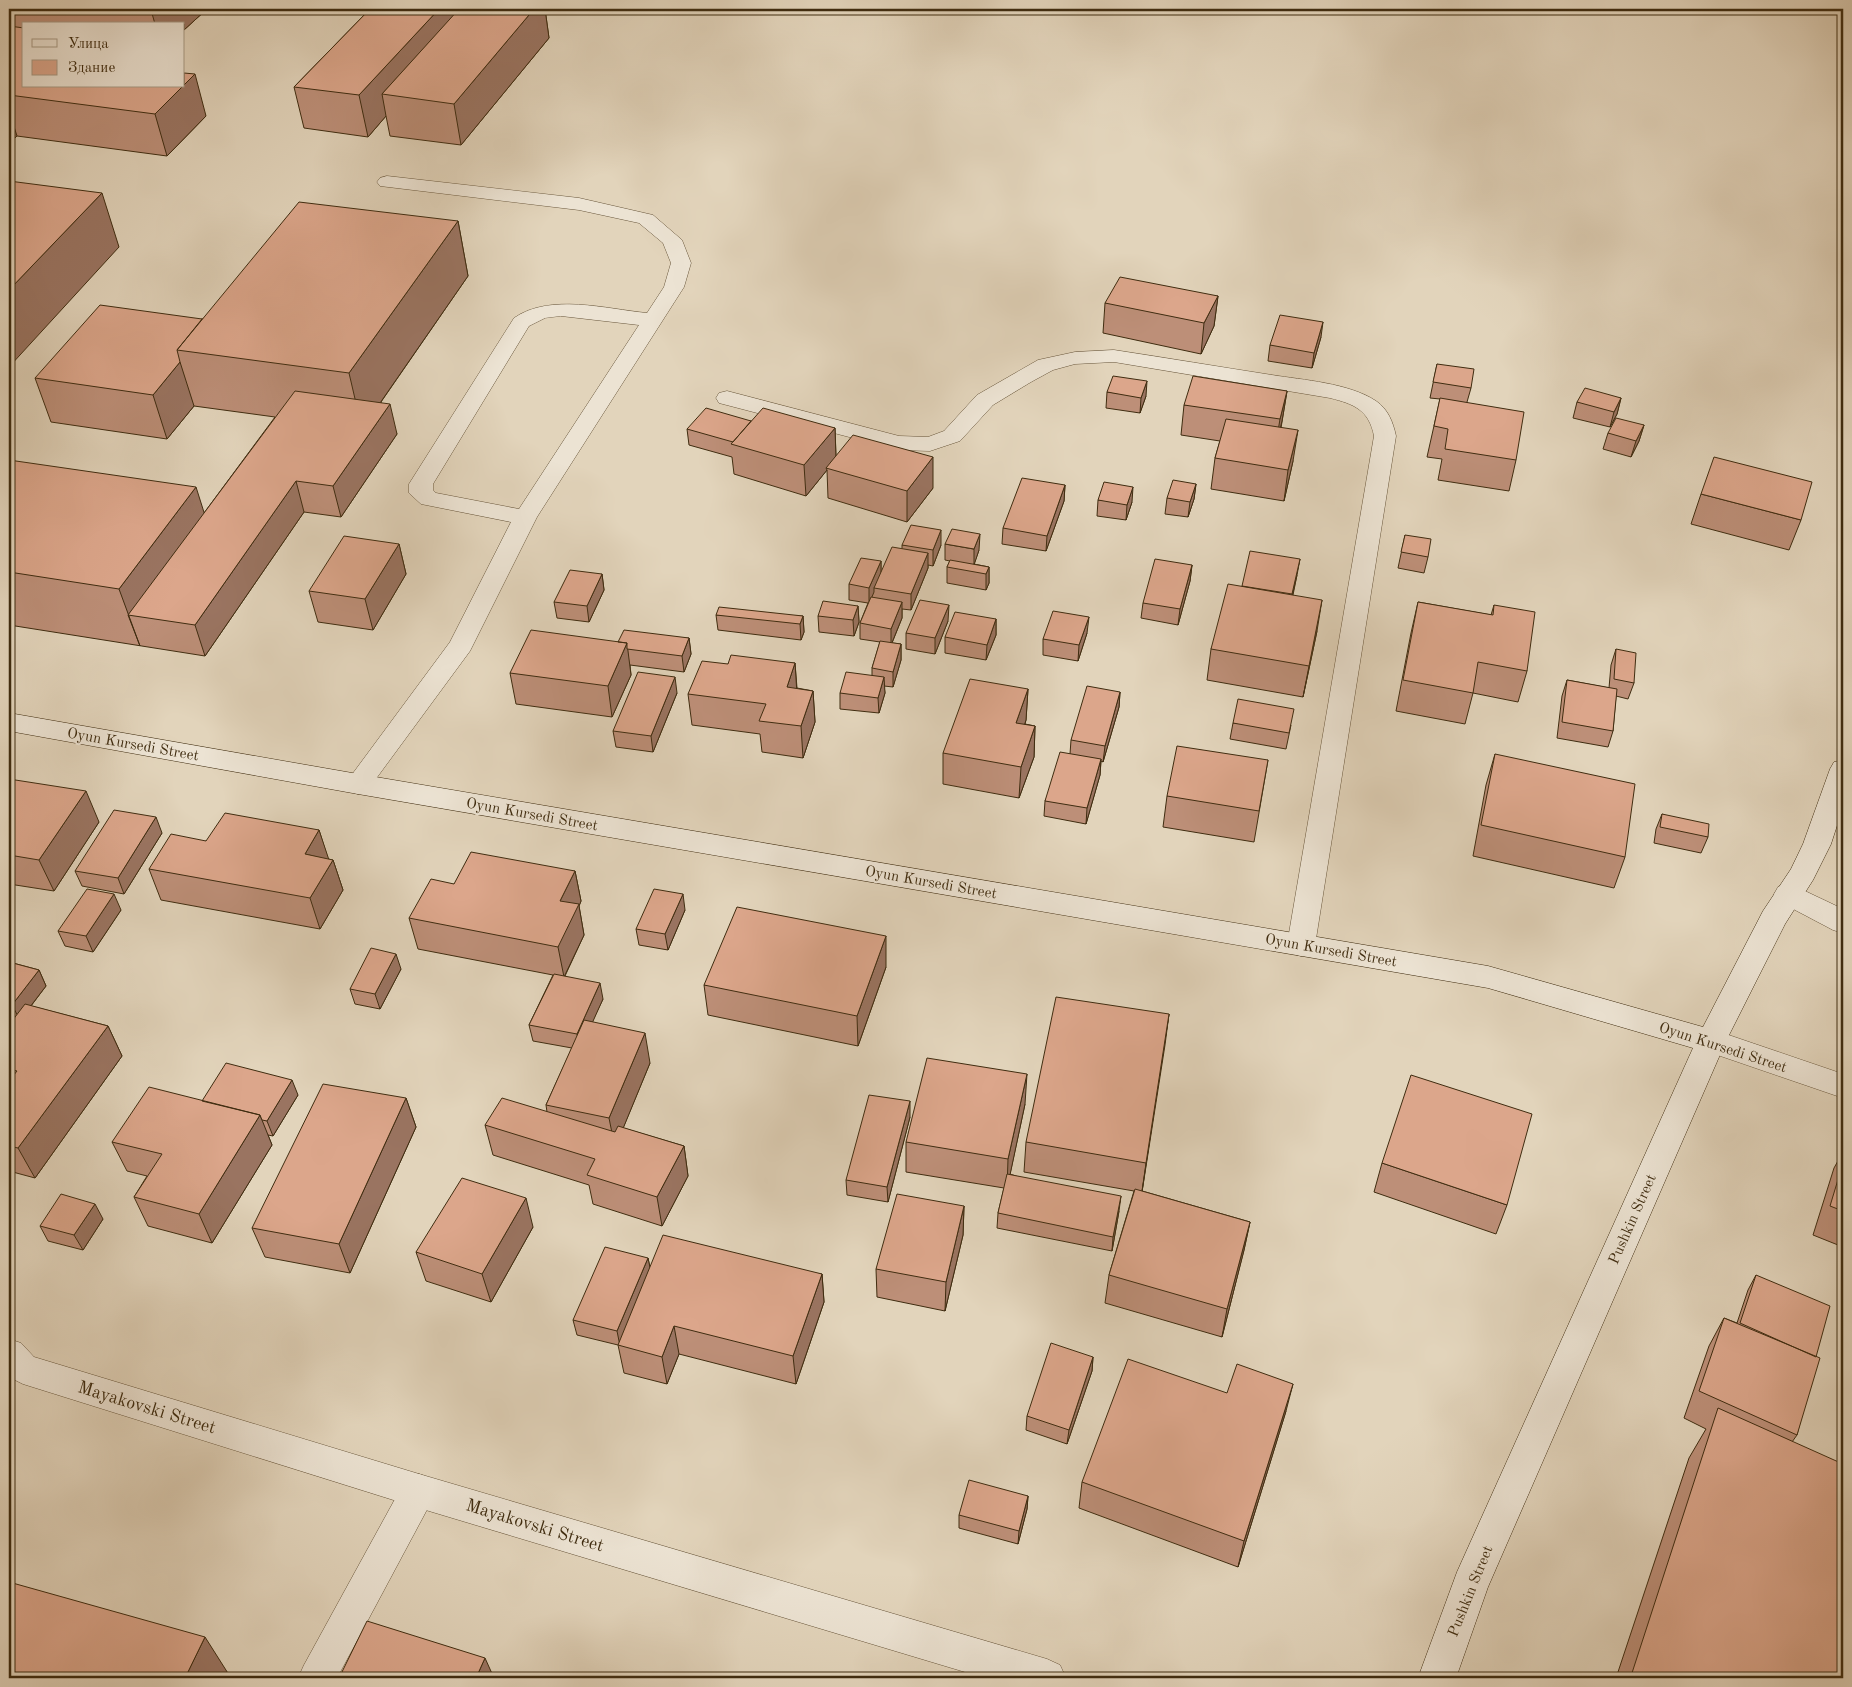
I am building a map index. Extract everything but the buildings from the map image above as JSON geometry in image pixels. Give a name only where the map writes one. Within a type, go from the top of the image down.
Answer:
[{"type":"street","points":[[358,784],[461,645],[525,516],[674,287],[681,262],[672,240],[646,220],[579,204],[387,182]]},
{"type":"street","points":[[525,516],[429,499],[421,492],[420,484],[521,322],[530,316],[546,311],[561,310],[653,320]]},
{"type":"street","points":[[727,398],[899,443],[930,444],[952,436],[985,400],[1046,365],[1075,358],[1114,356],[1311,388],[1343,395],[1368,405],[1381,419],[1385,436],[1301,945]]},
{"type":"street","name":"Oyun Kursedi Street","points":[[9,722],[358,784],[1488,977],[1711,1041],[1843,1086]]},
{"type":"street","name":"Pushkin Street","points":[[1437,1678],[1470,1585],[1711,1041],[1773,919],[1803,873],[1817,844],[1843,769]]},
{"type":"street","points":[[1788,894],[1843,922]]},
{"type":"street","name":"Mayakovski Street","points":[[14,1369],[1047,1678]]},
{"type":"street","points":[[317,1678],[419,1491]]}]
